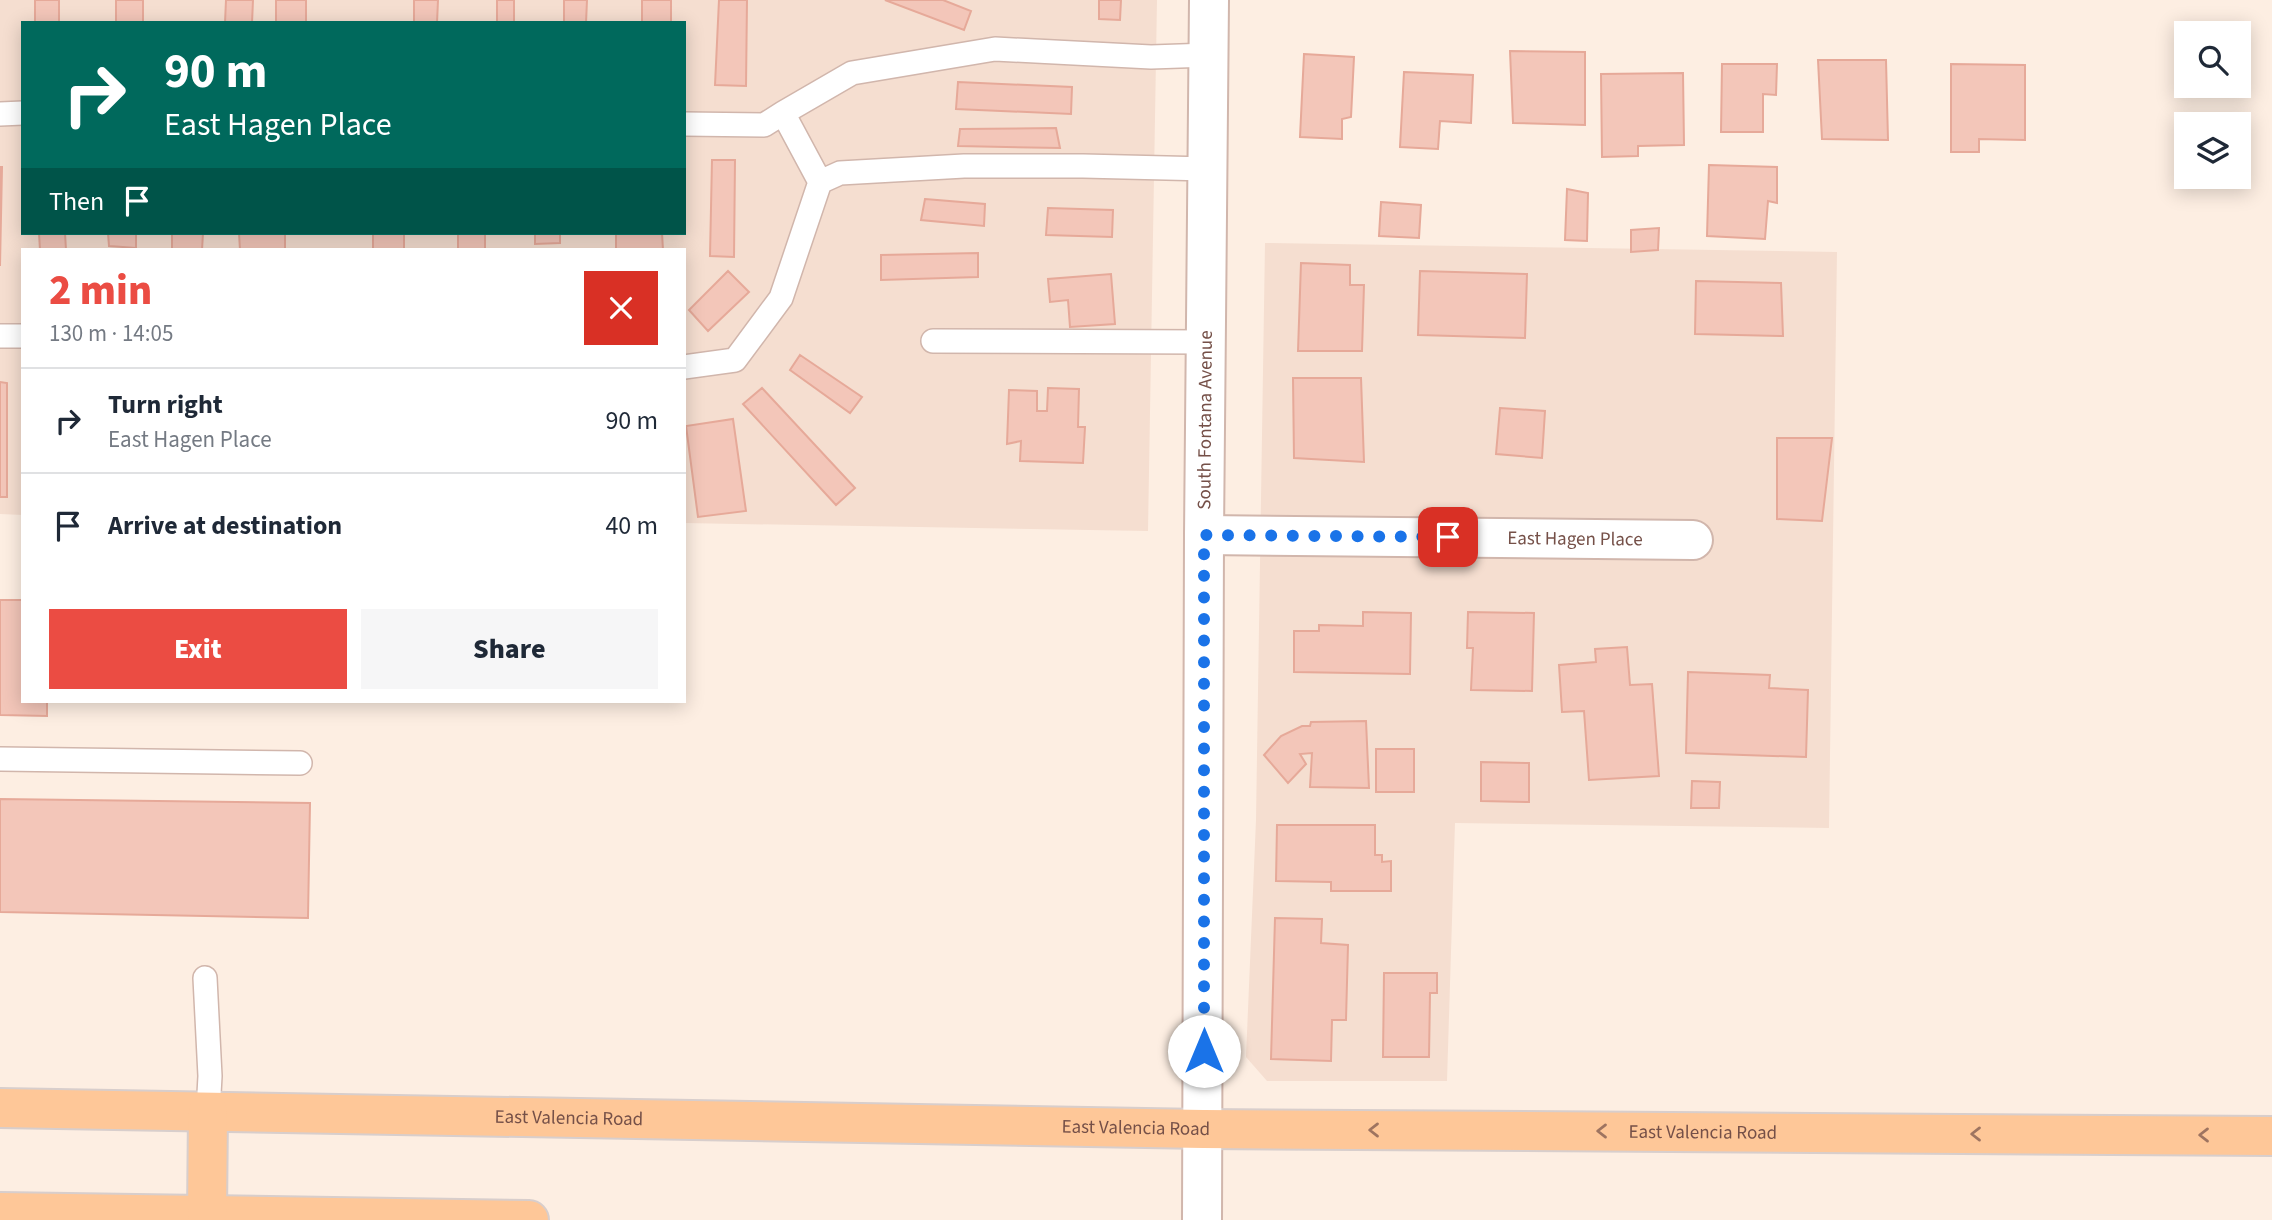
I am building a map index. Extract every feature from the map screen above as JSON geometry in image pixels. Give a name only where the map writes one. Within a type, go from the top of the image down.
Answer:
[{"type":"main road","name":"East Valencia Road","points":[[0,1108],[1203,1129],[2272,1136]]},
{"type":"main road","points":[[207,1215],[208,1112]]},
{"type":"main road","points":[[0,1212],[529,1220]]},
{"type":"street","name":"South Fontana Avenue","points":[[1202,1220],[1209,0]]},
{"type":"street","name":"East Hagen Place","points":[[1204,535],[1693,540]]},
{"type":"lane","points":[[686,124],[764,125],[852,72],[995,50],[1150,57],[1209,55]]},
{"type":"lane","points":[[0,114],[21,113]]},
{"type":"lane","points":[[686,367],[735,360],[782,298],[820,182],[783,113]]},
{"type":"lane","points":[[820,182],[840,173],[964,166],[1208,169]]},
{"type":"lane","points":[[0,336],[21,336]]},
{"type":"lane","points":[[933,341],[1206,342]]},
{"type":"lane","points":[[0,759],[300,763]]},
{"type":"lane","points":[[205,978],[208,1112]]},
{"type":"shaded area","points":[[0,0],[1157,0],[1148,531],[686,523],[686,248],[21,248],[21,515],[0,514]]},
{"type":"shaded area","points":[[1265,243],[1837,252],[1829,828],[1455,823],[1447,1081],[1267,1081],[1246,1057],[1256,820]]},
{"type":"building","points":[[35,0],[59,0],[59,21],[35,21]]},
{"type":"building","points":[[116,0],[143,0],[143,21],[116,21]]},
{"type":"building","points":[[226,0],[253,0],[252,21],[225,21]]},
{"type":"building","points":[[276,0],[306,0],[306,21],[276,21]]},
{"type":"building","points":[[414,0],[438,0],[437,21],[414,21]]},
{"type":"building","points":[[497,0],[514,0],[514,21],[497,21]]},
{"type":"building","points":[[564,0],[587,0],[586,21],[564,21]]},
{"type":"building","points":[[642,0],[671,0],[671,21],[642,21]]},
{"type":"building","points":[[719,0],[747,0],[746,86],[715,85]]},
{"type":"building","points":[[885,0],[943,0],[971,11],[964,30]]},
{"type":"building","points":[[1099,0],[1121,0],[1120,20],[1099,19]]},
{"type":"building","points":[[1510,51],[1585,52],[1585,125],[1513,123]]},
{"type":"building","points":[[1304,54],[1354,57],[1351,117],[1342,119],[1342,139],[1300,137]]},
{"type":"building","points":[[1818,60],[1886,60],[1888,140],[1822,139]]},
{"type":"building","points":[[1722,64],[1777,64],[1776,95],[1763,94],[1763,132],[1721,132]]},
{"type":"building","points":[[1951,64],[2025,65],[2025,140],[1979,139],[1979,152],[1951,152]]},
{"type":"building","points":[[1404,72],[1473,75],[1471,123],[1440,121],[1438,149],[1400,147]]},
{"type":"building","points":[[1683,73],[1684,145],[1638,146],[1638,156],[1602,157],[1601,74]]},
{"type":"building","points":[[958,82],[1072,87],[1071,114],[956,109]]},
{"type":"building","points":[[1056,128],[1060,148],[958,146],[960,129]]},
{"type":"building","points":[[712,160],[735,160],[734,257],[710,256]]},
{"type":"building","points":[[1709,165],[1777,167],[1777,203],[1768,201],[1765,239],[1707,236]]},
{"type":"building","points":[[0,167],[2,167],[0,266]]},
{"type":"building","points":[[1567,189],[1588,193],[1587,241],[1565,240]]},
{"type":"building","points":[[925,199],[985,204],[984,226],[921,220]]},
{"type":"building","points":[[1381,202],[1421,205],[1419,238],[1379,236]]},
{"type":"building","points":[[1048,208],[1113,210],[1112,237],[1046,235]]},
{"type":"building","points":[[1659,228],[1658,250],[1631,252],[1631,230]]},
{"type":"building","points":[[39,235],[65,235],[66,248],[40,248]]},
{"type":"building","points":[[108,235],[136,235],[136,248],[109,246]]},
{"type":"building","points":[[172,235],[203,235],[202,248],[172,248]]},
{"type":"building","points":[[239,235],[285,235],[285,248],[240,248]]},
{"type":"building","points":[[373,235],[404,235],[404,248],[373,248]]},
{"type":"building","points":[[458,235],[485,235],[485,248],[458,248]]},
{"type":"building","points":[[535,235],[560,235],[560,243],[535,244]]},
{"type":"building","points":[[616,235],[662,235],[663,248],[616,248]]},
{"type":"building","points":[[978,253],[978,277],[881,280],[881,255]]},
{"type":"building","points":[[1301,263],[1350,265],[1350,285],[1364,285],[1362,351],[1298,351]]},
{"type":"building","points":[[728,271],[749,292],[708,331],[689,310]]},
{"type":"building","points":[[1420,271],[1527,274],[1525,338],[1418,335]]},
{"type":"building","points":[[1111,274],[1115,324],[1070,327],[1068,300],[1050,302],[1048,279]]},
{"type":"building","points":[[1696,281],[1781,283],[1783,336],[1695,334]]},
{"type":"building","points":[[800,355],[862,397],[850,413],[790,370]]},
{"type":"building","points":[[1293,378],[1361,378],[1364,462],[1294,458]]},
{"type":"building","points":[[0,382],[7,383],[7,497],[0,497]]},
{"type":"building","points":[[762,388],[855,488],[836,505],[743,404]]},
{"type":"building","points":[[1048,388],[1079,389],[1078,427],[1085,427],[1083,463],[1020,461],[1021,441],[1007,444],[1009,390],[1037,391],[1037,411],[1047,411]]},
{"type":"building","points":[[1500,408],[1545,411],[1542,458],[1496,454]]},
{"type":"building","points":[[733,419],[746,511],[698,517],[686,426]]},
{"type":"building","points":[[1777,438],[1832,438],[1822,521],[1777,519]]},
{"type":"building","points":[[0,600],[21,600],[21,703],[47,703],[47,716],[0,715]]},
{"type":"building","points":[[1363,612],[1411,613],[1410,674],[1294,672],[1294,631],[1319,631],[1319,625],[1363,626]]},
{"type":"building","points":[[1468,612],[1534,613],[1532,691],[1471,690],[1473,648],[1467,648]]},
{"type":"building","points":[[1627,647],[1630,685],[1652,684],[1659,776],[1589,780],[1584,711],[1562,712],[1559,665],[1596,662],[1595,649]]},
{"type":"building","points":[[1688,672],[1770,675],[1769,688],[1808,690],[1806,757],[1686,753]]},
{"type":"building","points":[[1366,721],[1369,788],[1310,787],[1312,753],[1300,754],[1306,764],[1288,783],[1264,755],[1281,736],[1302,726],[1310,726],[1311,722]]},
{"type":"building","points":[[1376,749],[1414,749],[1414,792],[1376,792]]},
{"type":"building","points":[[1481,762],[1529,763],[1529,802],[1481,801]]},
{"type":"building","points":[[1692,781],[1720,782],[1719,808],[1691,808]]},
{"type":"building","points":[[0,799],[310,803],[308,918],[0,912]]},
{"type":"building","points":[[1277,825],[1375,825],[1375,855],[1382,855],[1382,862],[1391,861],[1391,891],[1331,891],[1331,882],[1276,881]]},
{"type":"building","points":[[1275,918],[1322,919],[1321,943],[1348,945],[1346,1020],[1332,1020],[1331,1061],[1271,1059]]},
{"type":"building","points":[[1384,973],[1437,973],[1437,993],[1430,993],[1429,1057],[1383,1057]]},
{"type":"route","points":[[1204,1051],[1204,535],[1448,537]]}]
